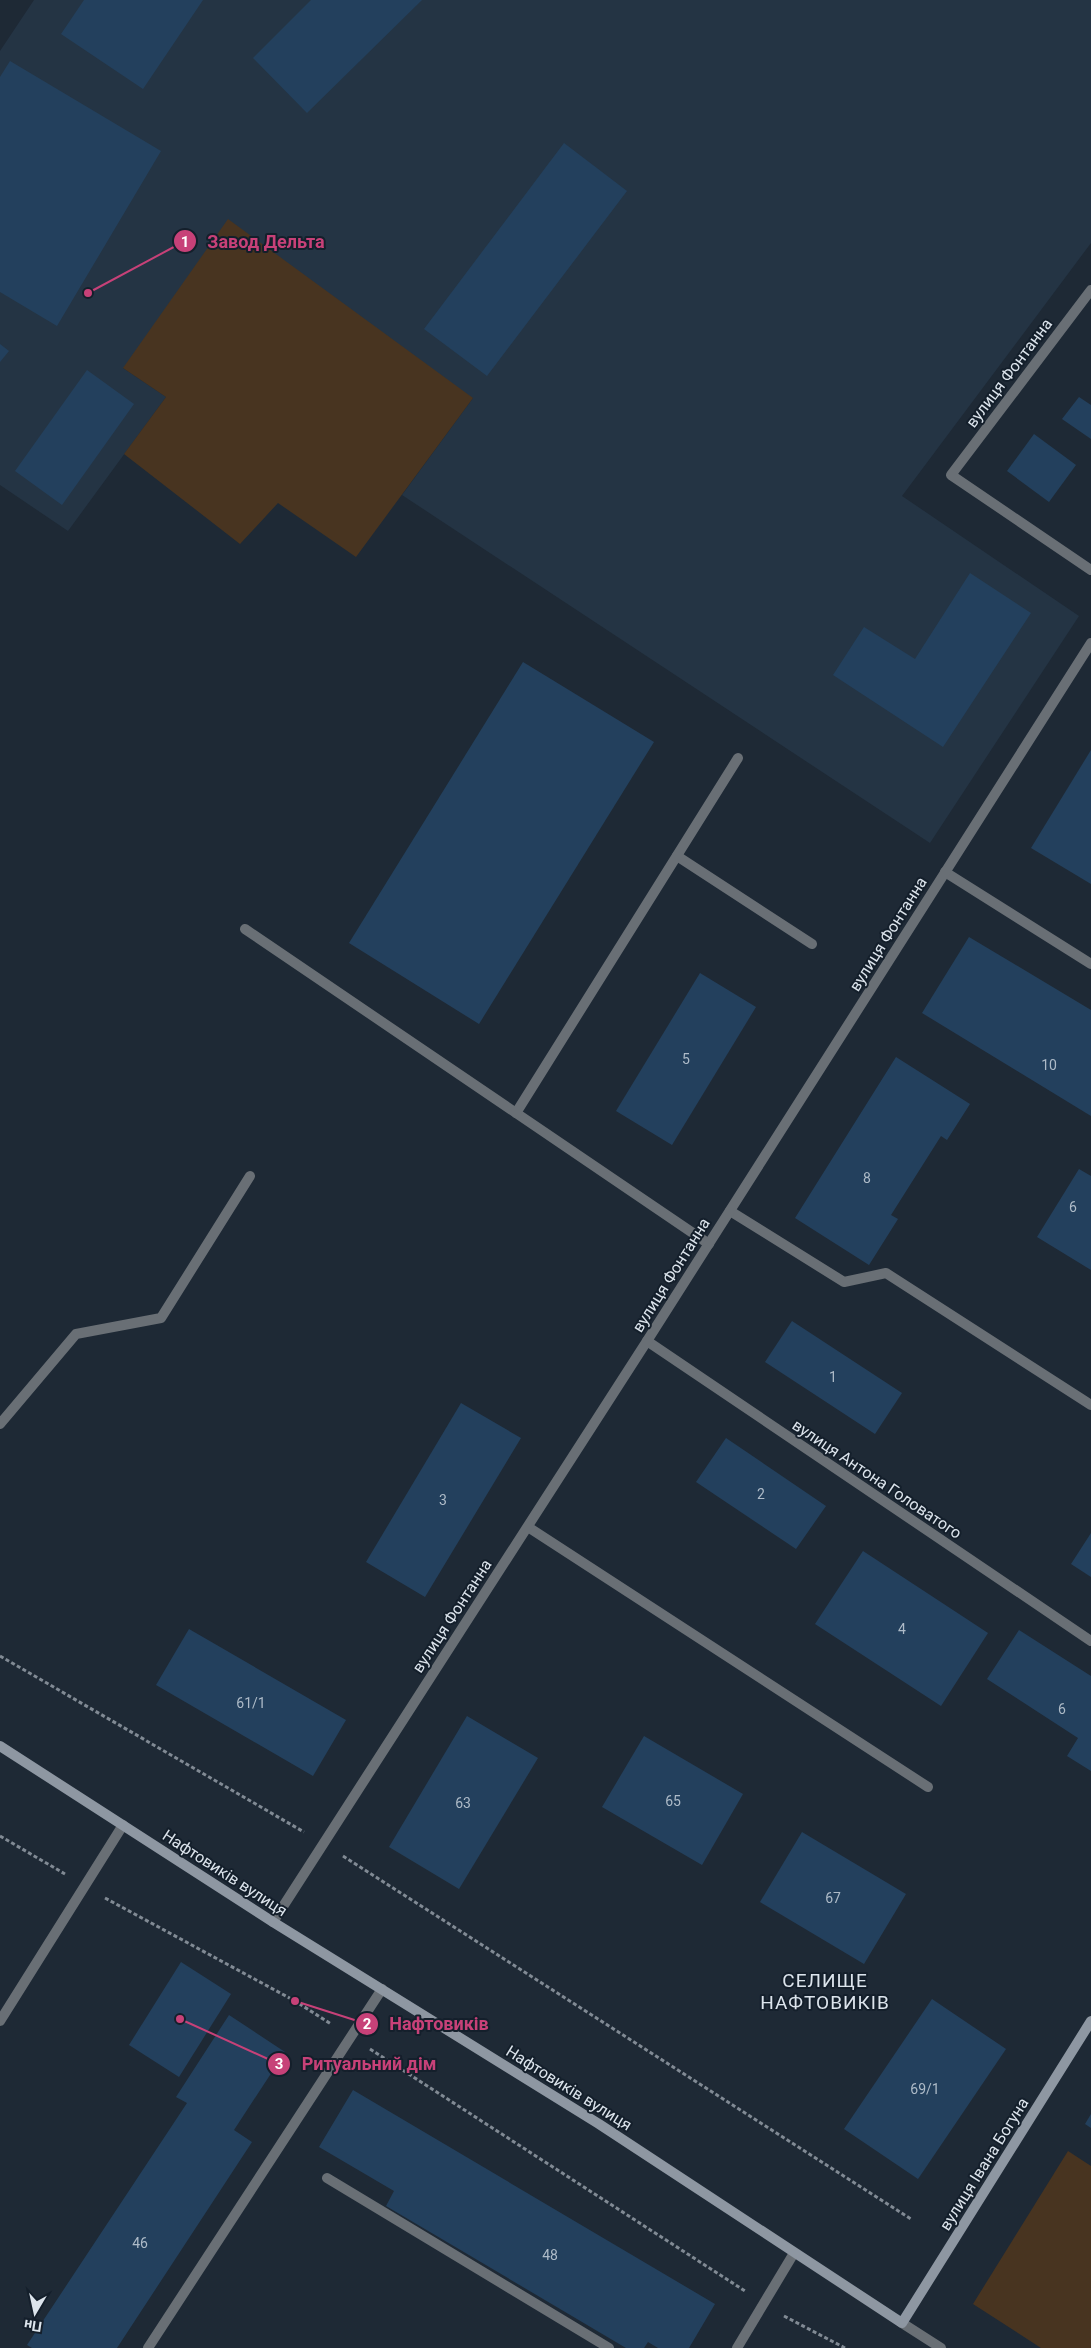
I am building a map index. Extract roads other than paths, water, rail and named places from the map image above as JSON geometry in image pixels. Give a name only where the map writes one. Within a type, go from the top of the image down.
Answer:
[{"type":"street","name":"вулиця Фонтанна","points":[[1091,290],[951,475],[1091,570]]},
{"type":"street","name":"вулиця Фонтанна","points":[[273,1922],[647,1341],[1091,643]]},
{"type":"street","points":[[516,1113],[738,758]]},
{"type":"street","points":[[677,856],[812,944]]},
{"type":"street","points":[[945,872],[1091,964]]},
{"type":"street","points":[[245,929],[709,1244]]},
{"type":"street","points":[[0,1424],[76,1334],[161,1318],[250,1176]]},
{"type":"street","points":[[730,1211],[844,1282],[886,1274],[1091,1405]]},
{"type":"street","name":"вулиця Антона Головатого","points":[[647,1341],[1091,1641]]},
{"type":"street","points":[[528,1527],[928,1787]]},
{"type":"street","name":"Нафтовиків вулиця","points":[[0,1746],[273,1922],[598,2124],[941,2348]]},
{"type":"street","points":[[0,2021],[123,1825]]},
{"type":"street","points":[[148,2348],[382,1989]]},
{"type":"street","name":"вулиця Івана Богуна","points":[[902,2323],[1091,2021]]},
{"type":"street","points":[[327,2178],[609,2348]]},
{"type":"street","points":[[737,2348],[794,2253]]},
{"type":"place","name":"Завод Дельта","points":[[88,293]]},
{"type":"place","name":"Нафтовиків","points":[[295,2001]]},
{"type":"place","name":"Ритуальний дім","points":[[180,2019]]},
{"type":"district","name":"СЕЛИЩЕ НАФТОВИКІВ","points":[[825,1991]]}]
